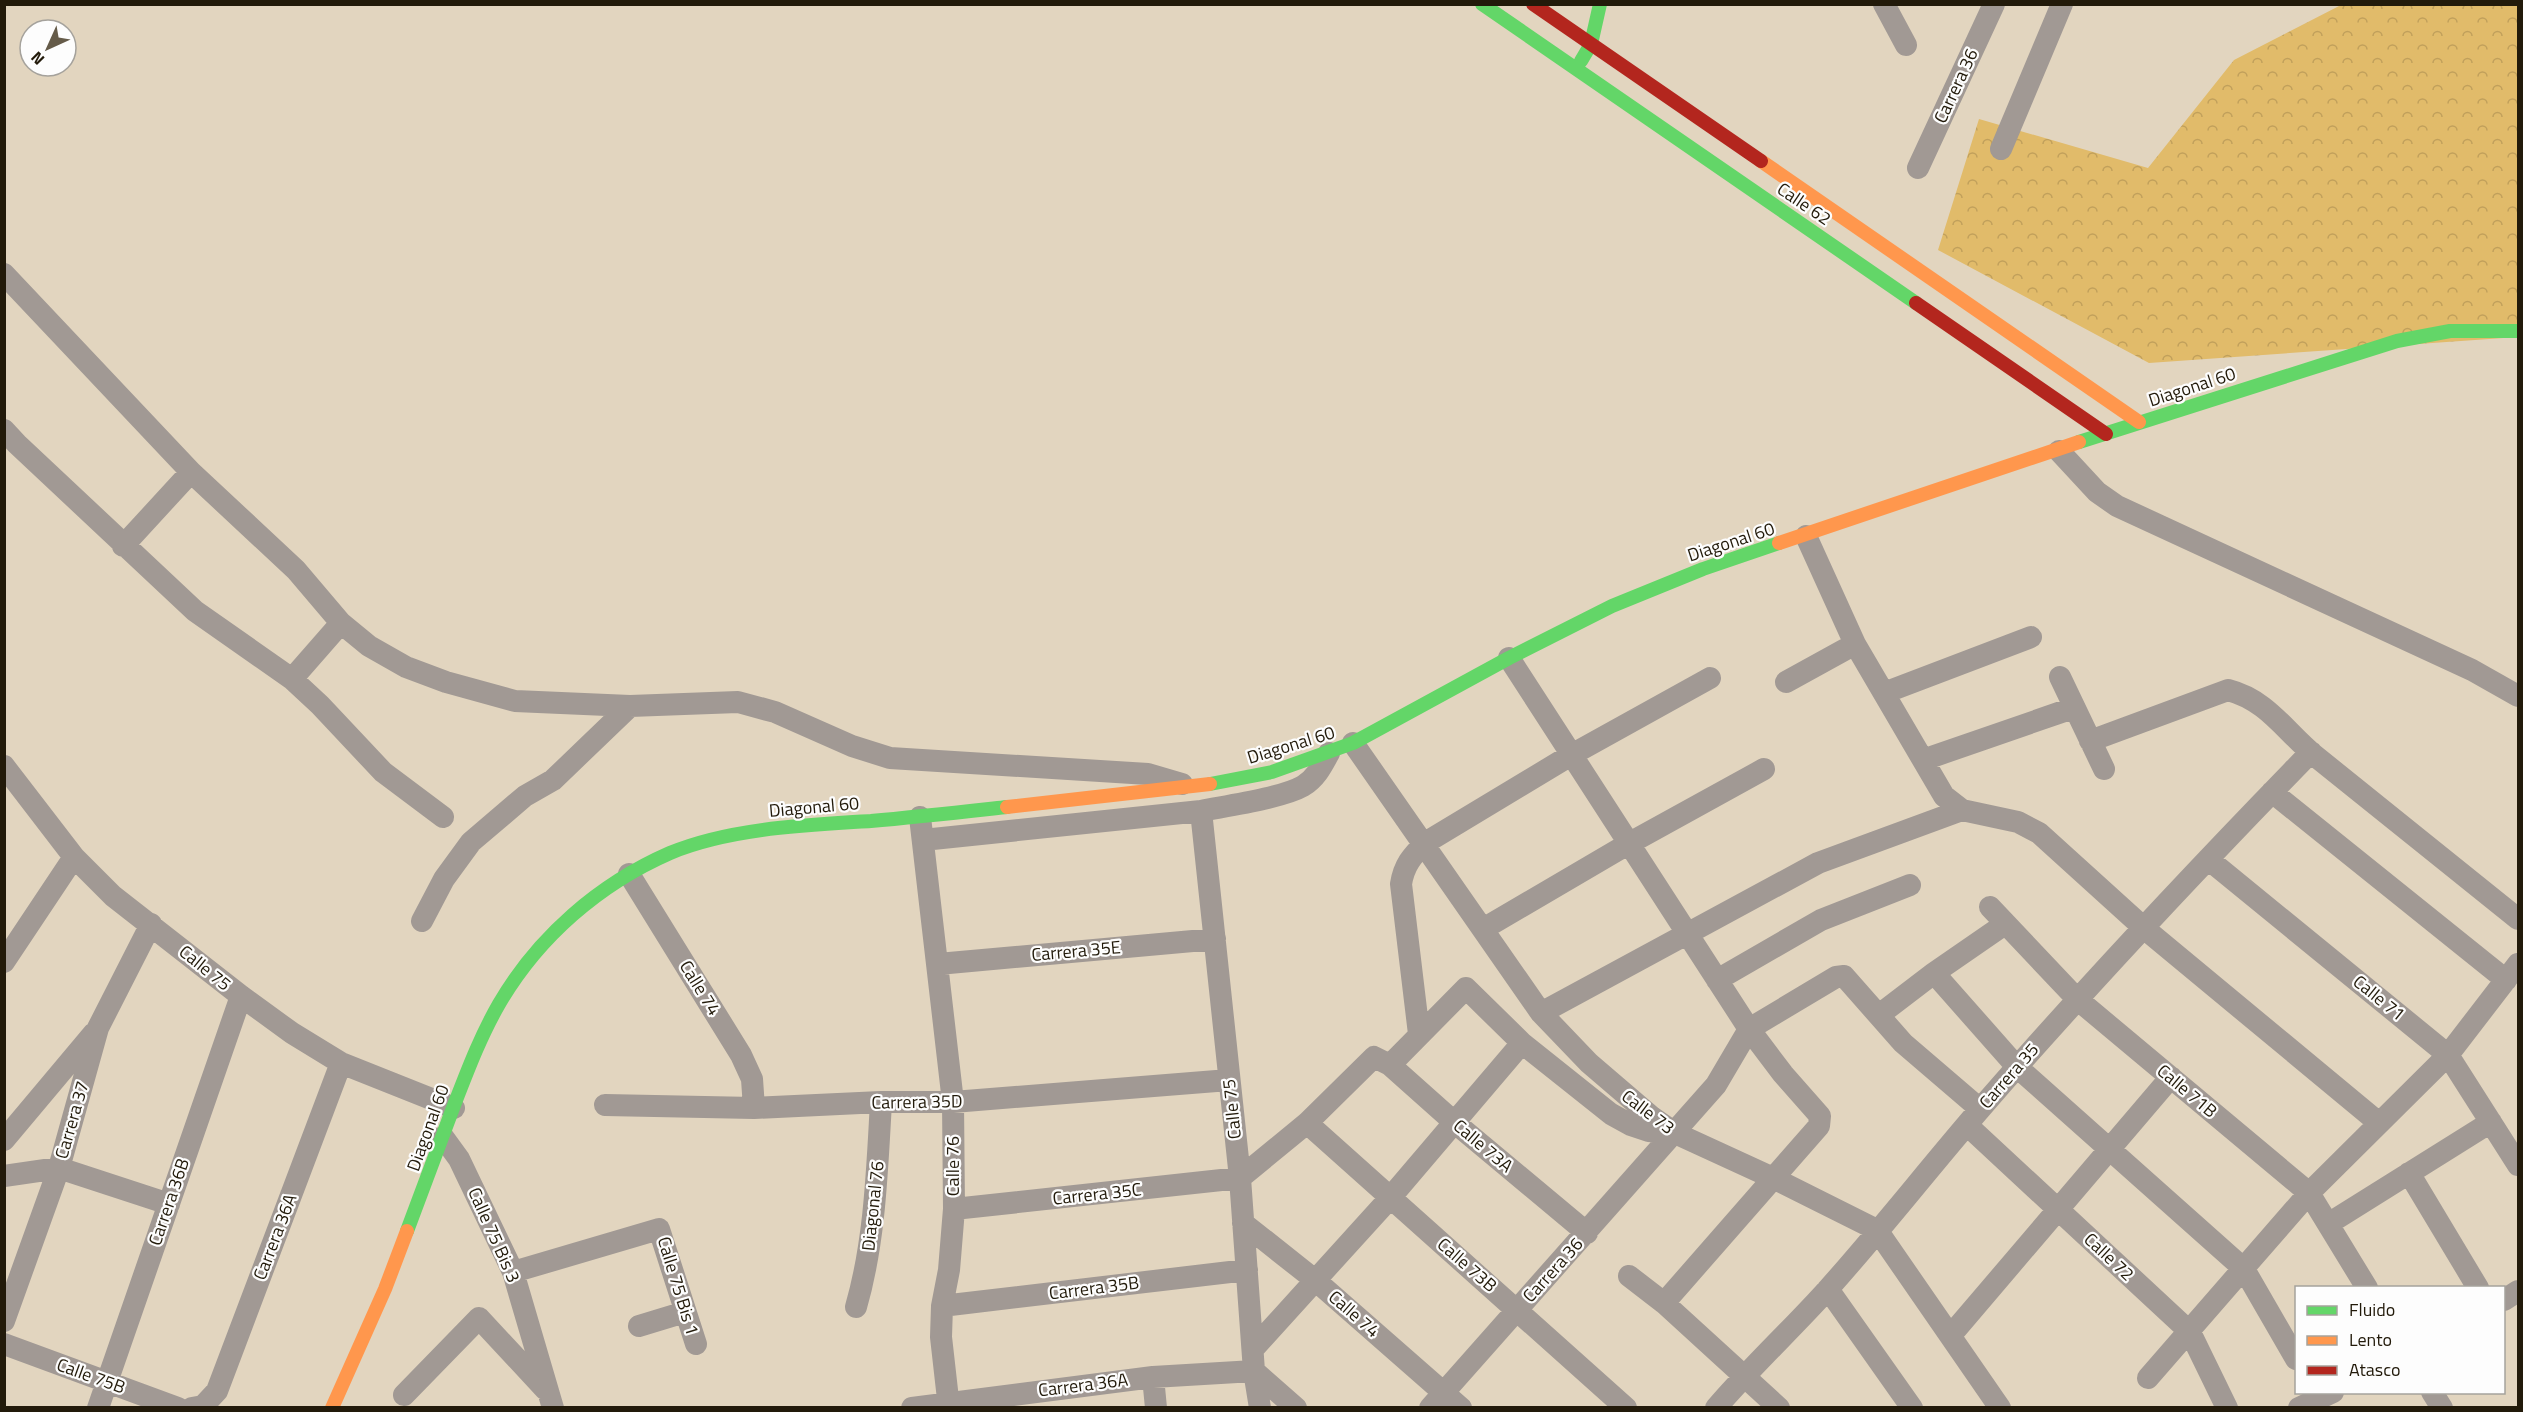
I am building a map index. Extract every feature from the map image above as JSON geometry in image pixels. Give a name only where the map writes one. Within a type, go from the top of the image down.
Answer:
[{"type":"main road","name":"Calle 62","points":[[1482,4],[2106,434]]},
{"type":"main road","name":"Calle 62","points":[[1533,4],[2139,422]]},
{"type":"main road","points":[[1576,70],[1591,44],[1600,4]]},
{"type":"main road","name":"Diagonal 60","points":[[332,1407],[389,1279],[480,1042],[499,1004],[525,965],[557,929],[586,903],[629,874],[671,853],[741,834],[781,827],[920,817],[1192,787],[1272,772],[1353,743],[1509,658],[1654,588],[2139,422],[2397,341],[2450,331],[2518,331]]},
{"type":"street","points":[[1884,4],[1906,45]]},
{"type":"street","name":"Carrera 36","points":[[1918,168],[1994,4]]},
{"type":"street","points":[[2001,149],[2062,4]]},
{"type":"street","points":[[4,274],[191,472],[296,570],[341,623],[369,646],[406,667],[446,682],[515,700],[630,706],[738,702],[775,712],[852,747],[890,758],[1148,774],[1192,787]]},
{"type":"street","points":[[4,429],[123,546],[195,611],[292,679],[320,705],[383,772],[443,817]]},
{"type":"street","points":[[2059,451],[2097,492],[2117,506],[2472,670],[2518,696]]},
{"type":"street","points":[[123,546],[191,472]]},
{"type":"street","points":[[1806,536],[1855,644],[1944,796],[1962,810],[2018,822],[2039,833],[2145,929],[2379,1123]]},
{"type":"street","points":[[292,679],[341,623]]},
{"type":"street","points":[[1884,693],[2031,638]]},
{"type":"street","points":[[1786,682],[1855,644]]},
{"type":"street","points":[[1509,658],[1749,1029],[1783,1074],[1820,1116],[1819,1126],[1664,1303]]},
{"type":"street","points":[[2060,677],[2104,769]]},
{"type":"street","points":[[1419,1034],[1401,884],[1403,869],[1412,856],[1425,843],[1571,755],[1710,678]]},
{"type":"street","points":[[2090,741],[2228,690],[2245,694],[2267,710],[2311,752],[2518,919]]},
{"type":"street","points":[[422,921],[444,879],[471,842],[525,796],[553,780],[630,706]]},
{"type":"street","points":[[1923,760],[2073,708]]},
{"type":"street","name":"Calle 73","points":[[1353,743],[1425,843],[1541,1013],[1609,1082],[1675,1133],[1773,1178],[1877,1230],[2000,1407]]},
{"type":"street","name":"Carrera 35","points":[[1716,1407],[1828,1289],[1973,1117],[2077,999],[2311,752]]},
{"type":"street","points":[[923,840],[1201,811],[1294,790],[1314,777],[1329,753]]},
{"type":"street","points":[[1483,929],[1764,769]]},
{"type":"street","name":"Calle 75","points":[[6,773],[74,857],[113,896],[241,996],[292,1033],[341,1063],[454,1108]]},
{"type":"street","points":[[2148,1377],[2190,1332],[2309,1193],[2448,1054],[2512,972],[2272,792]]},
{"type":"street","points":[[1541,1013],[1818,864],[1962,810]]},
{"type":"street","name":"Calle 75","points":[[1201,811],[1240,1178],[1254,1360],[1260,1407]]},
{"type":"street","name":"Calle 76","points":[[920,817],[953,1102],[954,1209],[949,1270],[942,1306],[941,1337],[949,1406]]},
{"type":"street","points":[[4,962],[74,857]]},
{"type":"street","name":"Calle 71","points":[[2208,859],[2448,1054],[2518,1165]]},
{"type":"street","name":"Calle 74","points":[[629,874],[741,1055],[752,1079],[754,1108]]},
{"type":"street","points":[[1717,980],[1821,920],[1910,885]]},
{"type":"street","name":"Calle 71B","points":[[1990,907],[2077,999],[2309,1193],[2366,1286]]},
{"type":"street","name":"Carrera 37","points":[[4,1321],[59,1168],[98,1028],[151,924]]},
{"type":"street","points":[[1879,1016],[1934,973],[2006,924]]},
{"type":"street","name":"Carrera 35E","points":[[938,964],[1215,939]]},
{"type":"street","points":[[1934,973],[2018,1067],[2244,1269],[2295,1357]]},
{"type":"street","name":"Calle 72","points":[[1749,1029],[1836,976],[1844,976],[1903,1043],[1930,1067],[2058,1209],[2190,1332],[2227,1407]]},
{"type":"street","points":[[1240,1178],[1307,1123],[1365,1065],[1374,1058],[1386,1062],[1419,1034],[1466,988],[1522,1043],[1611,1114],[1631,1125],[1649,1131],[1675,1133]]},
{"type":"street","name":"Carrera 36B","points":[[98,1407],[241,996]]},
{"type":"street","points":[[4,1140],[98,1028]]},
{"type":"street","name":"Carrera 36","points":[[1437,1400],[1716,1085],[1749,1029]]},
{"type":"street","points":[[1296,1407],[1254,1360],[1316,1280],[1390,1198],[1522,1043]]},
{"type":"street","name":"Calle 73A","points":[[1386,1062],[1587,1233]]},
{"type":"street","name":"Carrera 36A","points":[[198,1407],[217,1391],[341,1063]]},
{"type":"street","points":[[1951,1335],[2171,1077]]},
{"type":"street","name":"Carrera 35D","points":[[605,1105],[754,1108],[882,1102],[953,1102],[1229,1080]]},
{"type":"street","name":"Diagonal 76","points":[[856,1308],[865,1275],[875,1206],[882,1102]]},
{"type":"street","points":[[2328,1224],[2491,1122]]},
{"type":"street","name":"Calle 73B","points":[[1307,1123],[1626,1407]]},
{"type":"street","name":"Calle 75 Bis 3","points":[[443,1137],[459,1159],[513,1272],[548,1402]]},
{"type":"street","points":[[4,1176],[59,1168],[169,1204]]},
{"type":"street","points":[[2409,1173],[2477,1286]]},
{"type":"street","name":"Carrera 35C","points":[[954,1209],[1240,1178]]},
{"type":"street","name":"Calle 74","points":[[1243,1223],[1316,1280],[1437,1400],[1461,1407]]},
{"type":"street","name":"Calle 75 Bis 1","points":[[513,1272],[659,1229],[696,1344]]},
{"type":"street","name":"Carrera 35B","points":[[942,1306],[1247,1270]]},
{"type":"street","points":[[1629,1276],[1664,1303],[1779,1407]]},
{"type":"street","points":[[1828,1289],[1912,1407]]},
{"type":"street","points":[[2505,1299],[2518,1291]]},
{"type":"street","points":[[639,1326],[685,1312]]},
{"type":"street","points":[[404,1395],[479,1318],[548,1402]]},
{"type":"street","name":"Calle 75B","points":[[4,1344],[178,1407]]},
{"type":"street","name":"Carrera 36A","points":[[912,1407],[1053,1398],[1153,1377],[1254,1360]]},
{"type":"street","points":[[1153,1377],[1156,1407]]},
{"type":"street","points":[[2433,1394],[2442,1407]]},
{"type":"green space","points":[[2515,4],[2518,7],[2518,337],[2149,363],[1938,250],[1979,119],[2148,168],[2234,60],[2341,5]]},
{"type":"traffic: fast","points":[[1482,4],[1916,303]]},
{"type":"traffic: fast","points":[[1581,61],[1591,44],[1600,4]]},
{"type":"traffic: fast","points":[[2079,442],[2397,341],[2450,331],[2518,331]]},
{"type":"traffic: fast","points":[[1210,784],[1272,772],[1353,743],[1509,658],[1612,606],[1703,569],[1779,543]]},
{"type":"traffic: fast","points":[[407,1231],[469,1068],[499,1004],[532,956],[552,935],[572,915],[619,880],[670,853],[743,833],[795,826],[871,821],[1007,807]]},
{"type":"traffic: slow","points":[[1761,161],[2139,422]]},
{"type":"traffic: slow","points":[[1779,543],[2079,442]]},
{"type":"traffic: slow","points":[[1007,807],[1210,784]]},
{"type":"traffic: slow","points":[[332,1408],[385,1289],[407,1231]]},
{"type":"traffic: jam","points":[[1533,4],[1761,161]]},
{"type":"traffic: jam","points":[[1916,303],[2106,434]]}]
